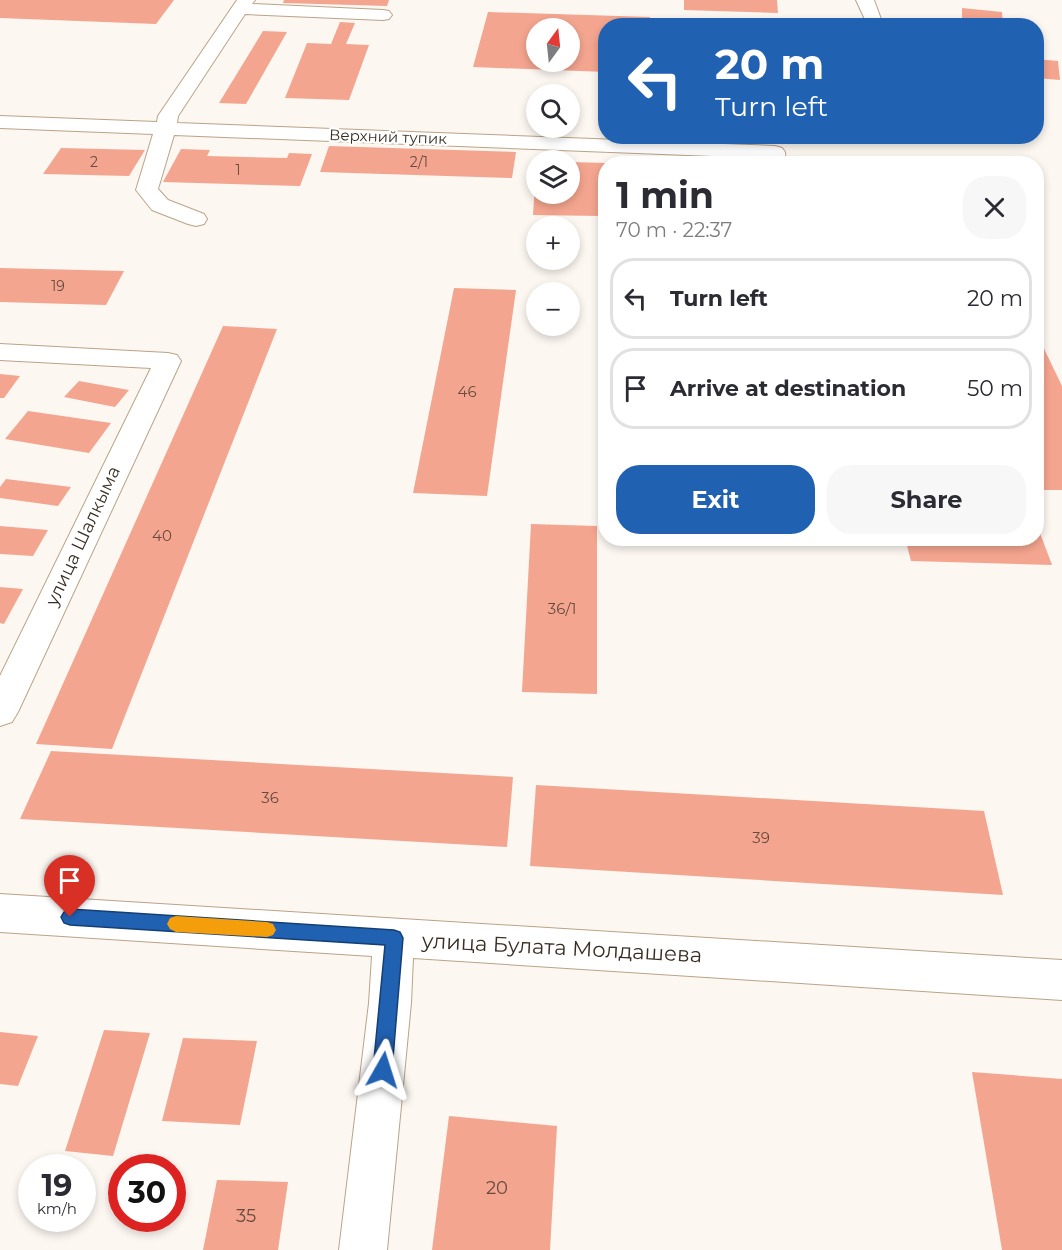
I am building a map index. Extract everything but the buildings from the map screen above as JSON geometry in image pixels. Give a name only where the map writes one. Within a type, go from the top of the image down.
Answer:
[{"type":"street","points":[[865,0],[872,18]]},
{"type":"street","points":[[196,219],[160,206],[147,190],[149,173],[166,129],[168,116],[243,5],[383,15]]},
{"type":"street","name":"Верхний тупик","points":[[0,122],[733,156]]},
{"type":"street","name":"улица Шалкыма","points":[[0,352],[168,361],[0,712]]},
{"type":"street","name":"улица Булата Молдашева","points":[[0,913],[1016,975],[1062,980]]},
{"type":"street","points":[[363,1250],[390,1003],[394,938]]},
{"type":"slow traffic","points":[[176,924],[267,930]]},
{"type":"route","points":[[70,917],[394,938],[383,1070]]}]
